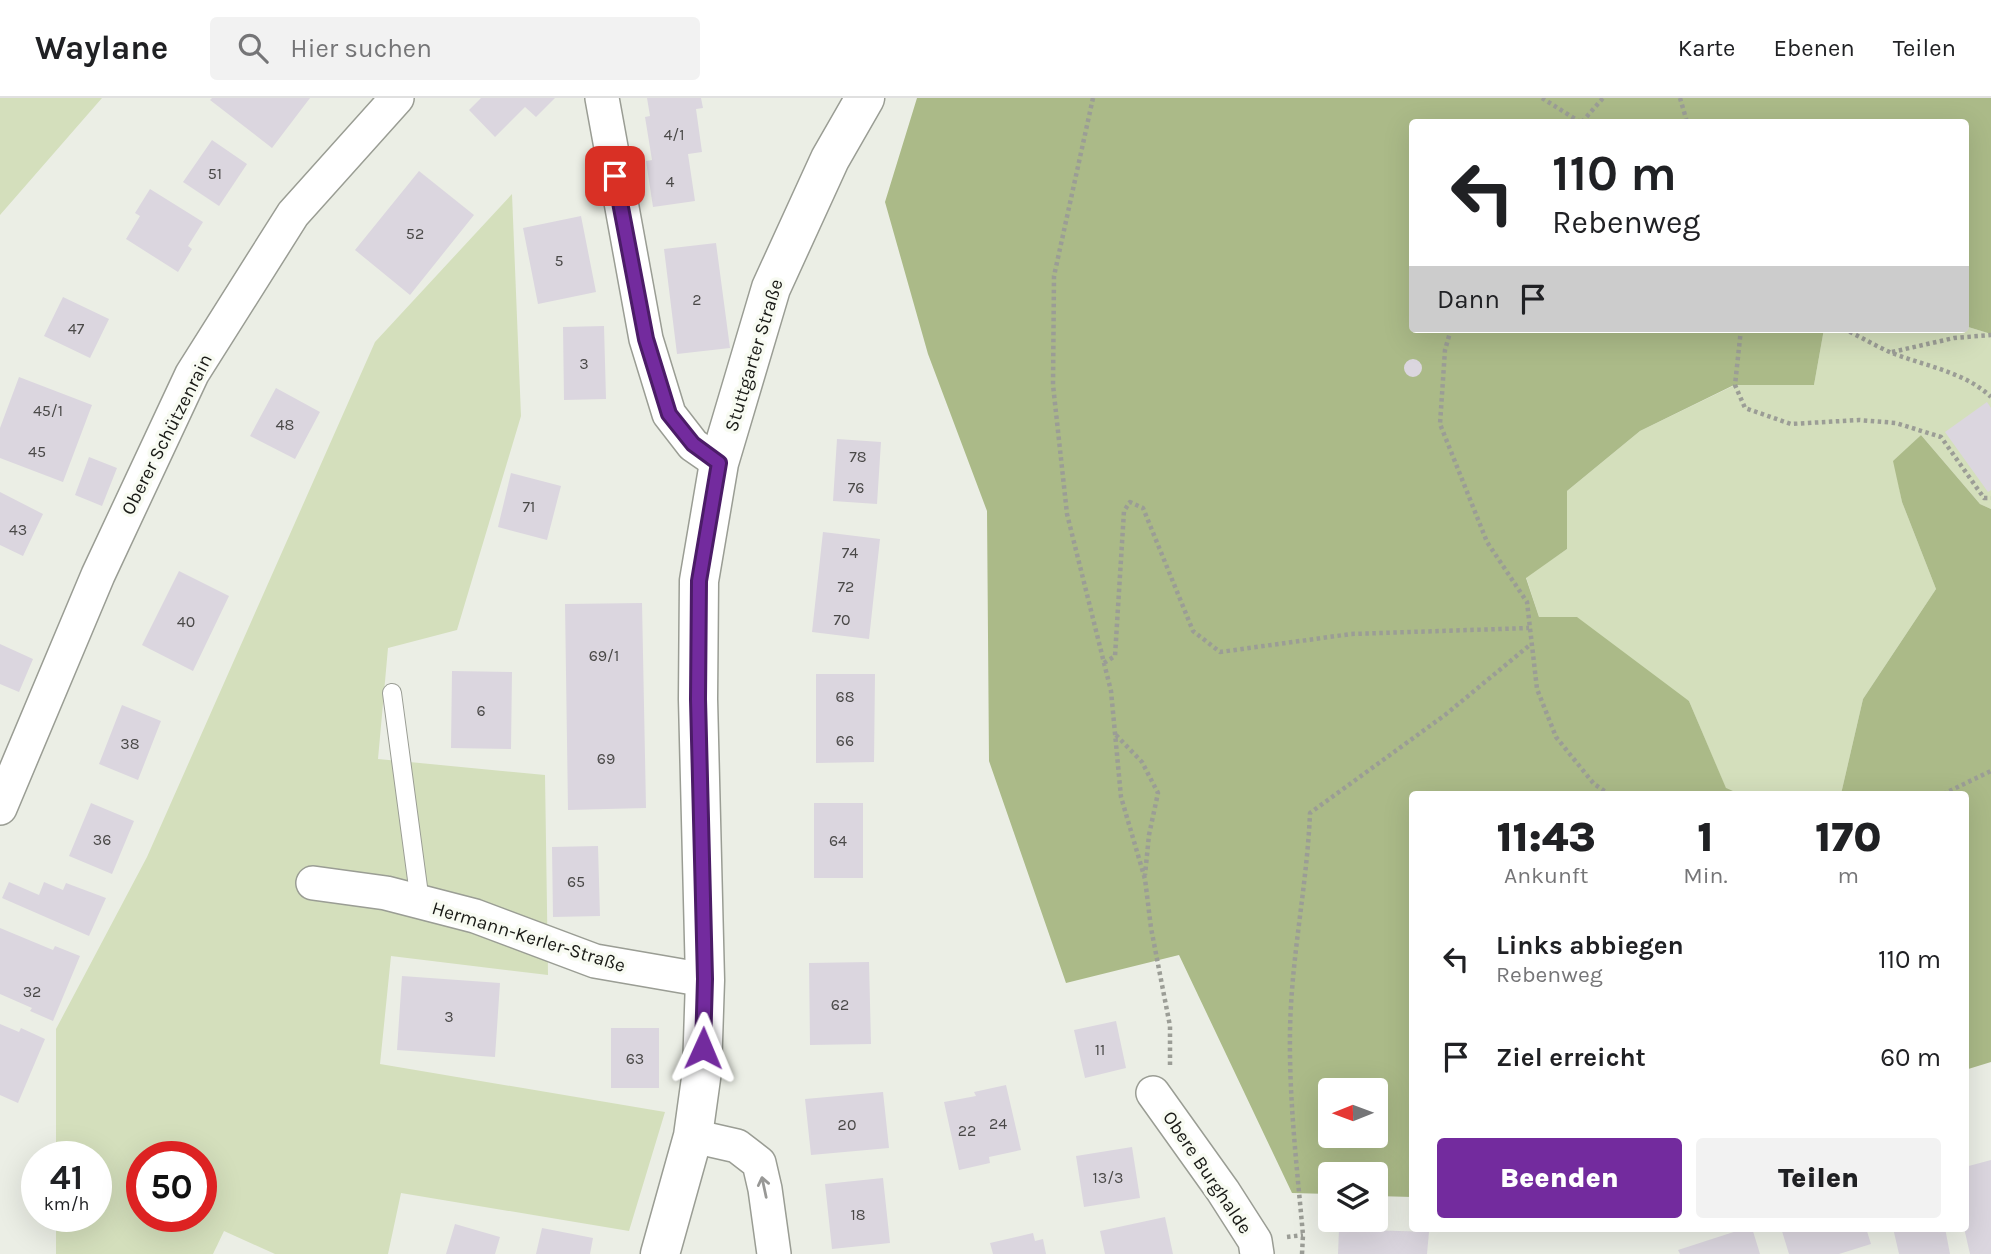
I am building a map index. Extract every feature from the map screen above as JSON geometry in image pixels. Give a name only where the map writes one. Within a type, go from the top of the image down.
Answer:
[{"type":"main road","name":"Stuttgarter Straße","points":[[660,1254],[693,1136],[702,1071],[705,979],[698,699],[699,581],[719,463],[771,288],[830,159],[865,98]]},
{"type":"street","name":"Oberer Schützenrain","points":[[0,808],[98,575],[192,374],[293,214],[397,98]]},
{"type":"street","points":[[602,98],[646,339],[669,414],[693,444],[719,463]]},
{"type":"street","name":"Hermann-Kerler-Straße","points":[[313,883],[386,893],[475,916],[595,961],[671,976],[705,979]]},
{"type":"street","name":"Obere Burghalde","points":[[1163,1106],[1255,1241],[1257,1254]]},
{"type":"street","points":[[693,1136],[737,1146],[759,1163],[775,1254]]},
{"type":"lane","points":[[392,693],[420,902]]},
{"type":"path","points":[[1093,98],[1054,276],[1054,385],[1067,514],[1111,691],[1121,797],[1145,879],[1151,928],[1170,1026],[1170,1084],[1163,1106]]},
{"type":"path","points":[[1542,98],[1576,119]]},
{"type":"path","points":[[1584,119],[1604,98]]},
{"type":"path","points":[[1679,98],[1686,119]]},
{"type":"path","points":[[1450,333],[1445,350],[1440,424],[1487,542],[1527,602],[1537,689],[1556,737],[1594,784],[1604,791]]},
{"type":"path","points":[[1741,333],[1735,385],[1745,408],[1791,424],[1859,420],[1896,423],[1941,437],[1984,498],[1991,498]]},
{"type":"path","points":[[1852,333],[1892,352],[1943,369],[1982,389],[1991,397]]},
{"type":"path","points":[[1892,352],[1954,338],[1991,335]]},
{"type":"path","points":[[1104,663],[1115,656],[1124,511],[1130,502],[1143,508],[1193,631],[1220,652],[1351,635],[1529,628]]},
{"type":"path","points":[[1302,1254],[1303,1235],[1291,1096],[1290,1030],[1310,813],[1445,715],[1531,644]]},
{"type":"path","points":[[1116,736],[1142,762],[1158,793],[1149,835],[1145,879]]},
{"type":"path","points":[[1950,791],[1991,771]]},
{"type":"green space","points":[[0,98],[102,98],[0,215]]},
{"type":"green space","points":[[917,98],[1991,98],[1991,334],[1969,327],[1969,119],[1409,119],[1409,333],[1823,333],[1814,385],[1734,385],[1640,431],[1567,491],[1567,549],[1526,578],[1539,617],[1577,617],[1689,701],[1726,788],[1733,791],[1409,791],[1409,1197],[1388,1196],[1388,1162],[1318,1162],[1318,1194],[1292,1193],[1179,955],[1066,983],[989,761],[987,511],[928,354],[885,202]]},
{"type":"green space","points":[[512,194],[521,416],[457,630],[388,648],[378,759],[545,775],[548,975],[391,956],[380,1064],[665,1112],[629,1231],[401,1193],[388,1254],[275,1254],[224,1231],[213,1254],[56,1254],[56,1232],[112,1232],[112,1141],[56,1141],[56,1029],[147,857],[375,342]]},
{"type":"green space","points":[[1969,327],[1991,334],[1991,509],[1980,504],[1921,435],[1894,461],[1902,502],[1936,589],[1863,699],[1842,791],[1732,791],[1726,789],[1689,701],[1539,617],[1526,577],[1567,549],[1567,491],[1640,431],[1735,385],[1814,385],[1823,333],[1969,333]]},
{"type":"green space","points":[[1921,435],[1980,504],[1991,509],[1991,1062],[1969,1069],[1969,791],[1842,791],[1863,699],[1936,589],[1902,502],[1893,461]]},
{"type":"building","points":[[310,98],[272,148],[210,100]]},
{"type":"building","points":[[481,98],[555,98],[536,117],[525,107],[495,137],[469,110]]},
{"type":"building","points":[[647,98],[701,98],[703,108],[696,109],[702,152],[688,154],[695,201],[653,207],[646,161],[652,160],[645,117],[650,116]]},
{"type":"building","points":[[212,140],[247,164],[219,206],[183,182]]},
{"type":"building","points":[[419,171],[474,215],[410,295],[355,250]]},
{"type":"building","points":[[150,189],[203,222],[188,246],[192,249],[178,272],[126,239],[140,216],[135,213]]},
{"type":"building","points":[[581,216],[596,292],[538,304],[523,228]]},
{"type":"building","points":[[716,243],[730,348],[677,354],[664,249]]},
{"type":"building","points":[[63,297],[109,319],[90,358],[44,336]]},
{"type":"building","points":[[604,326],[606,399],[564,400],[563,327]]},
{"type":"building","points":[[1409,359],[1417,359],[1422,368],[1420,375],[1409,377],[1404,372],[1404,364]]},
{"type":"building","points":[[19,377],[92,405],[63,482],[0,458],[0,428]]},
{"type":"building","points":[[276,388],[320,412],[295,459],[250,436]]},
{"type":"building","points":[[1987,402],[1991,408],[1991,490],[1988,492],[1945,432]]},
{"type":"building","points":[[837,439],[881,442],[877,504],[833,501]]},
{"type":"building","points":[[89,457],[117,468],[102,506],[75,495]]},
{"type":"building","points":[[511,473],[561,486],[547,540],[498,527]]},
{"type":"building","points":[[0,492],[43,514],[23,556],[0,545]]},
{"type":"building","points":[[823,532],[880,539],[869,639],[812,632]]},
{"type":"building","points":[[179,571],[229,596],[193,671],[142,645]]},
{"type":"building","points":[[642,603],[646,808],[568,810],[565,604]]},
{"type":"building","points":[[0,644],[33,659],[19,692],[0,684]]},
{"type":"building","points":[[452,671],[512,672],[511,749],[451,748]]},
{"type":"building","points":[[816,674],[875,674],[874,762],[816,763]]},
{"type":"building","points":[[122,705],[161,721],[138,780],[99,764]]},
{"type":"building","points":[[91,803],[134,821],[112,874],[69,856]]},
{"type":"building","points":[[814,803],[863,803],[863,878],[814,878]]},
{"type":"building","points":[[598,846],[600,916],[553,917],[552,847]]},
{"type":"building","points":[[9,882],[39,895],[44,882],[63,890],[66,883],[106,898],[89,936],[2,898]]},
{"type":"building","points":[[0,928],[53,950],[55,946],[80,956],[53,1021],[0,994]]},
{"type":"building","points":[[869,962],[871,1044],[810,1045],[809,963]]},
{"type":"building","points":[[402,976],[500,983],[495,1057],[397,1050]]},
{"type":"building","points":[[1116,1021],[1126,1068],[1085,1078],[1074,1030]]},
{"type":"building","points":[[0,1024],[19,1032],[21,1028],[45,1039],[18,1103],[0,1095]]},
{"type":"building","points":[[611,1028],[659,1028],[659,1088],[611,1088]]},
{"type":"building","points":[[1006,1085],[1021,1150],[989,1157],[990,1163],[959,1170],[944,1102],[976,1096],[974,1092]]},
{"type":"building","points":[[883,1092],[889,1148],[811,1155],[805,1099]]},
{"type":"building","points":[[1132,1147],[1140,1198],[1084,1207],[1076,1156]]},
{"type":"building","points":[[1991,1160],[1991,1254],[1970,1254],[1965,1232],[1969,1232],[1969,1166]]},
{"type":"building","points":[[883,1178],[890,1243],[832,1249],[825,1184]]},
{"type":"building","points":[[1165,1217],[1173,1254],[1105,1254],[1100,1231]]},
{"type":"building","points":[[455,1224],[500,1237],[495,1254],[446,1254]]},
{"type":"building","points":[[542,1228],[593,1238],[590,1254],[536,1254]]},
{"type":"building","points":[[1339,1232],[1429,1232],[1427,1254],[1338,1254]]},
{"type":"building","points":[[1734,1232],[1753,1232],[1760,1254],[1680,1254],[1678,1250]]},
{"type":"building","points":[[1782,1232],[1867,1232],[1871,1244],[1839,1254],[1789,1254]]},
{"type":"building","points":[[1894,1232],[1946,1232],[1950,1254],[1899,1254]]},
{"type":"building","points":[[1033,1233],[1035,1241],[1043,1239],[1046,1254],[993,1254],[990,1243]]},
{"type":"route","points":[[615,176],[646,339],[669,414],[699,450],[719,463],[699,581],[698,699],[705,979],[703,1048]]}]
